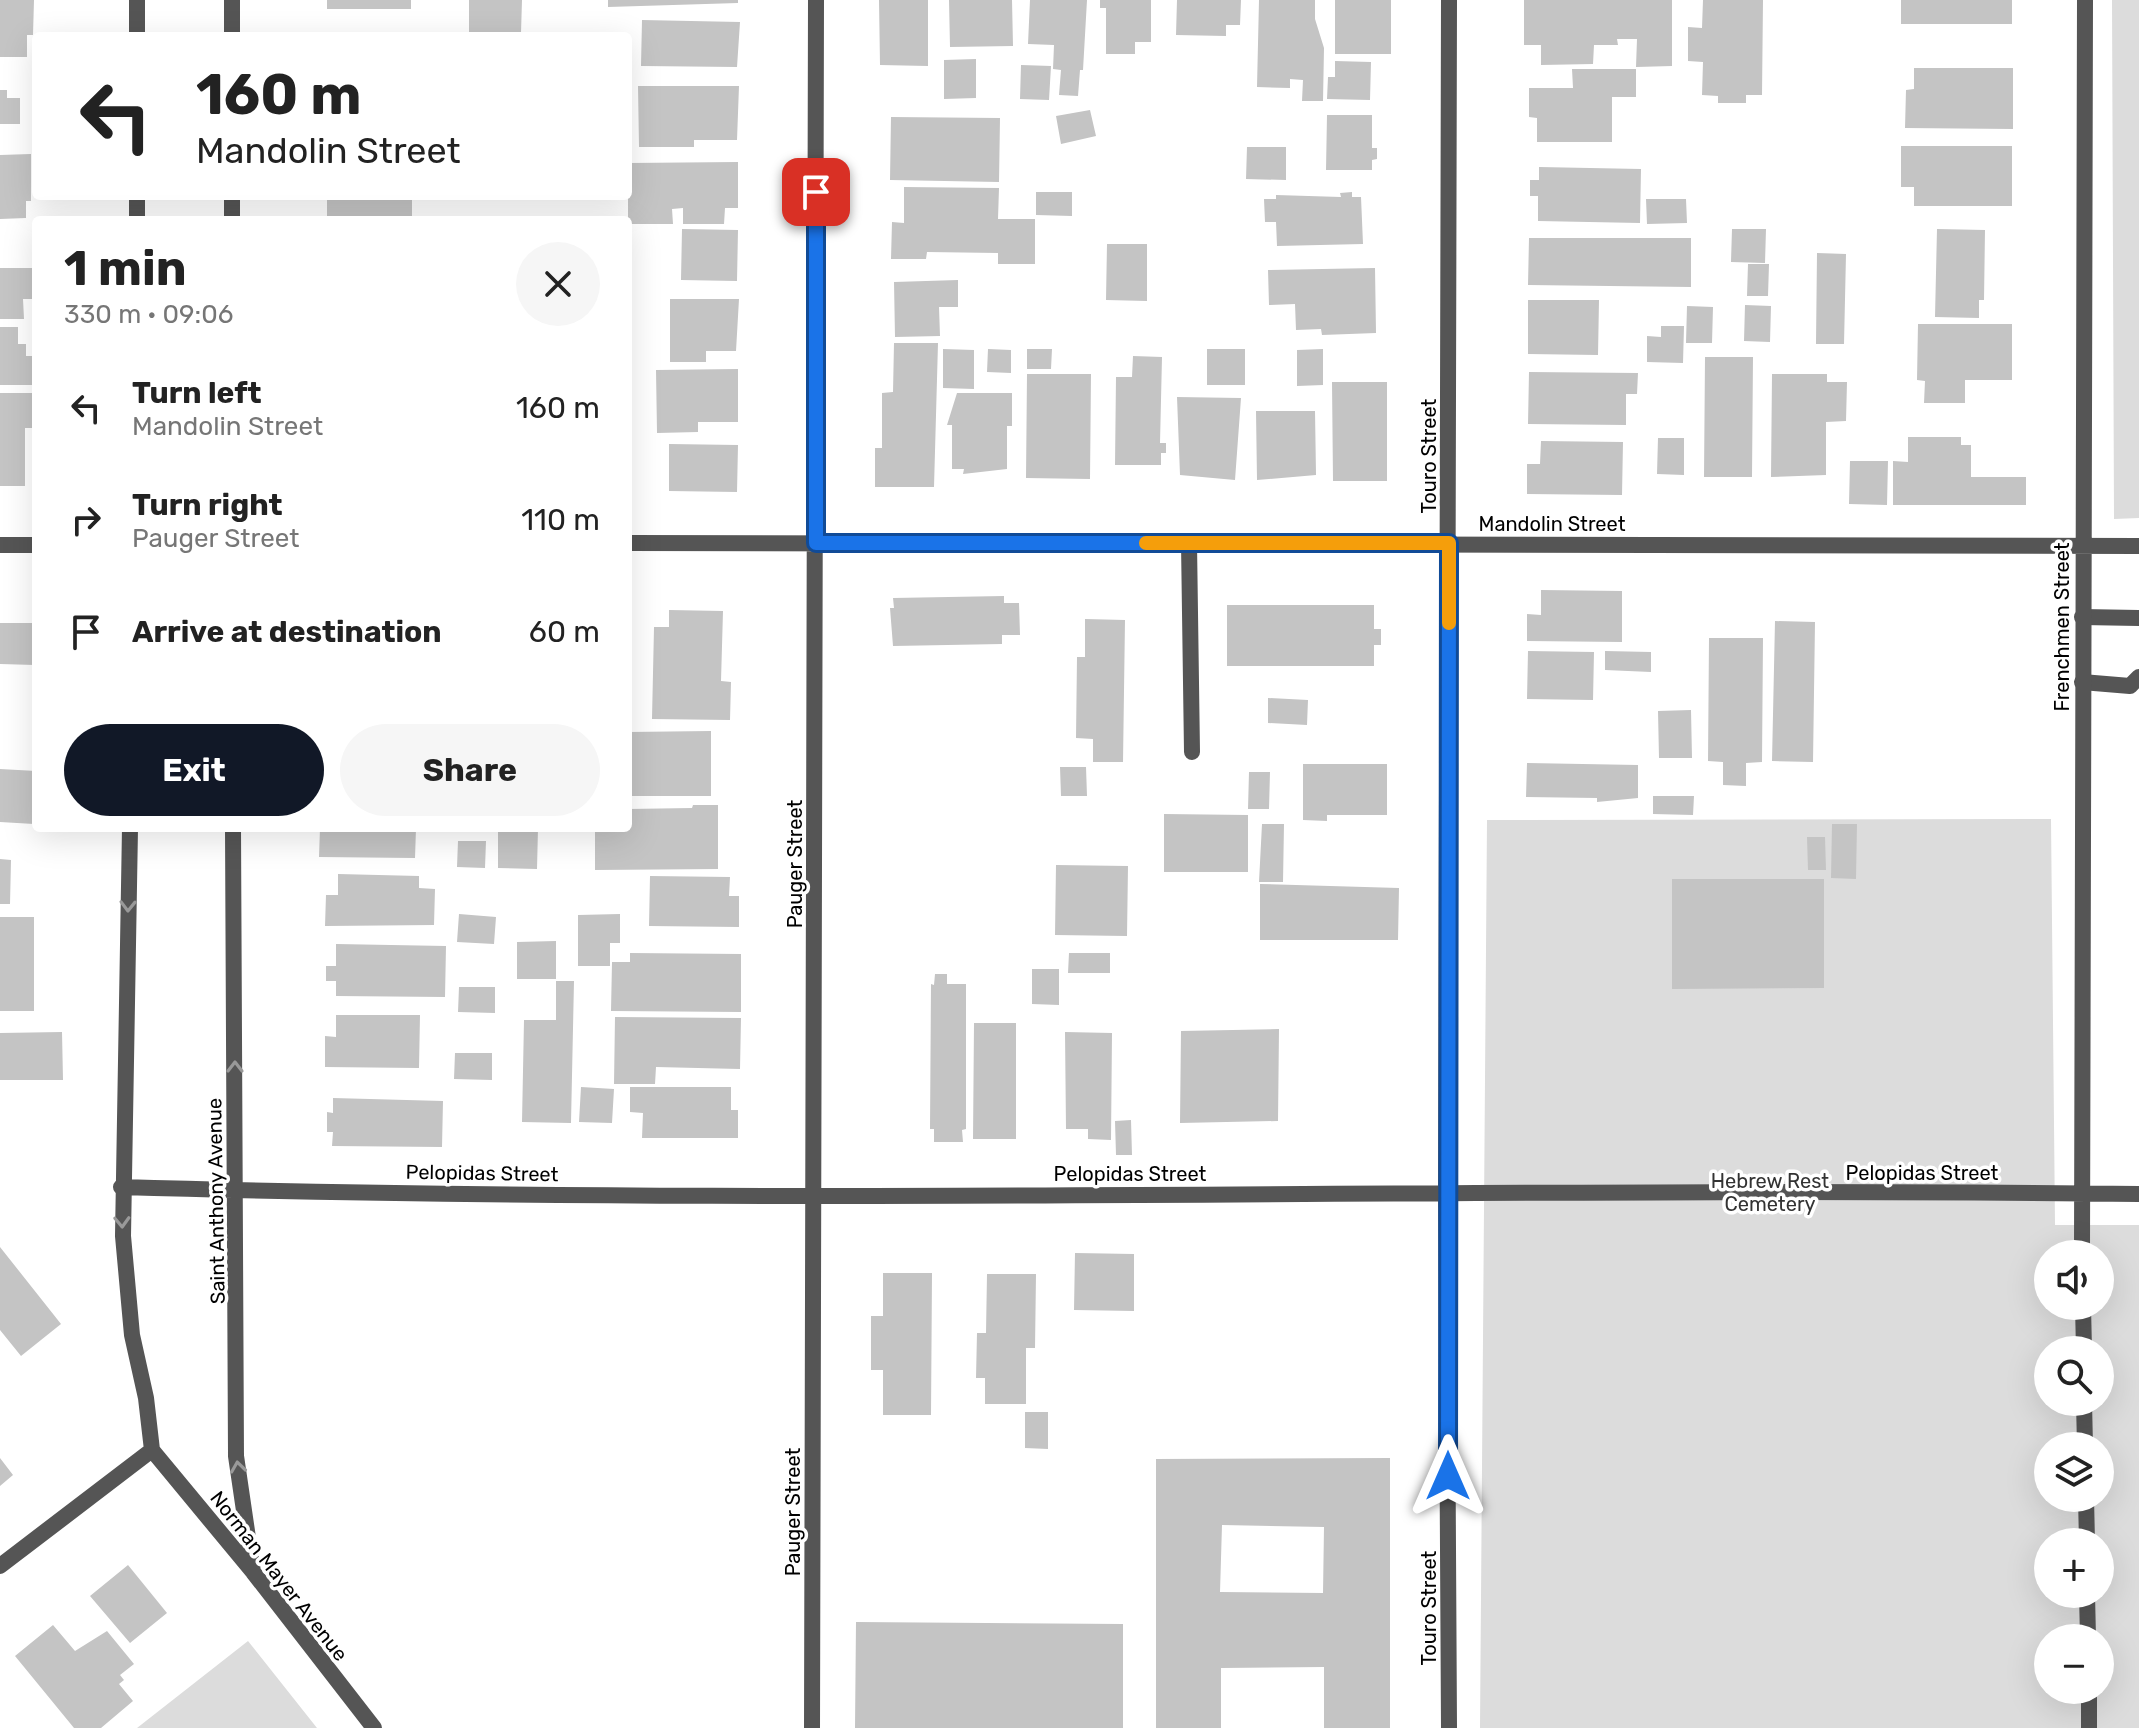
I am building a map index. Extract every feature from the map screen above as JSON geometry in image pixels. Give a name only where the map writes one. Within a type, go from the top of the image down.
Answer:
[{"type":"street","points":[[137,0],[137,32]]},
{"type":"street","points":[[232,0],[232,32]]},
{"type":"street","name":"Pauger Street","points":[[812,1728],[816,0]]},
{"type":"street","name":"Touro Street","points":[[1449,0],[1446,1192],[1449,1728]]},
{"type":"street","name":"Frenchmen Street","points":[[2082,1240],[2085,0]]},
{"type":"street","name":"Mandolin Street","points":[[632,543],[2139,546]]},
{"type":"street","points":[[1189,543],[1192,752]]},
{"type":"street","points":[[0,545],[32,545]]},
{"type":"street","points":[[2082,617],[2139,618]]},
{"type":"street","points":[[2082,682],[2130,686],[2139,677]]},
{"type":"street","points":[[0,1566],[152,1450],[126,1289],[121,1187],[130,832]]},
{"type":"street","name":"Saint Anthony Avenue","points":[[233,832],[236,1456],[253,1572]]},
{"type":"street","name":"Pelopidas Street","points":[[121,1187],[814,1197],[1446,1192],[2139,1194]]},
{"type":"street","name":"Norman Mayer Avenue","points":[[152,1450],[253,1572],[374,1728]]},
{"type":"street","points":[[2089,1704],[2089,1728]]},
{"type":"green space","points":[[2112,0],[2139,0],[2139,518],[2114,519]]},
{"type":"green space","name":"Hebrew Rest Cemetery","points":[[2051,819],[2055,1225],[2139,1225],[2139,1728],[1480,1728],[1487,820]]},
{"type":"green space","points":[[248,1641],[317,1728],[137,1728]]},
{"type":"building","points":[[0,0],[34,0],[33,32],[27,35],[27,57],[0,57]]},
{"type":"building","points":[[327,0],[411,0],[411,9],[327,9]]},
{"type":"building","points":[[469,0],[522,0],[521,32],[469,32]]},
{"type":"building","points":[[608,0],[738,0],[738,3],[608,7]]},
{"type":"building","points":[[879,0],[928,0],[928,66],[880,65]]},
{"type":"building","points":[[949,0],[1012,0],[1013,46],[950,47]]},
{"type":"building","points":[[1030,0],[1087,0],[1083,70],[1080,70],[1078,96],[1059,95],[1061,70],[1053,69],[1054,45],[1028,44]]},
{"type":"building","points":[[1100,0],[1151,0],[1151,42],[1135,42],[1135,54],[1106,54],[1106,8],[1100,8]]},
{"type":"building","points":[[1177,0],[1241,0],[1240,25],[1226,25],[1226,36],[1176,35]]},
{"type":"building","points":[[1259,0],[1315,0],[1315,19],[1324,48],[1323,101],[1302,101],[1303,80],[1290,79],[1290,88],[1257,87]]},
{"type":"building","points":[[1335,0],[1391,0],[1391,54],[1335,54]]},
{"type":"building","points":[[1524,0],[1672,0],[1672,66],[1636,67],[1637,39],[1617,39],[1618,45],[1594,45],[1593,64],[1541,65],[1541,45],[1524,45]]},
{"type":"building","points":[[1703,0],[1763,0],[1762,95],[1746,95],[1746,103],[1718,103],[1718,96],[1702,95],[1703,62],[1688,61],[1688,27],[1702,28]]},
{"type":"building","points":[[1901,0],[2012,0],[2012,24],[1901,24]]},
{"type":"building","points":[[642,20],[740,22],[737,67],[641,66]]},
{"type":"building","points":[[976,59],[976,98],[944,99],[944,60]]},
{"type":"building","points":[[1335,61],[1371,62],[1370,100],[1327,99],[1328,77],[1335,77]]},
{"type":"building","points":[[1021,65],[1051,66],[1049,100],[1020,99]]},
{"type":"building","points":[[1914,68],[2013,68],[2013,129],[1905,128],[1906,90],[1914,89]]},
{"type":"building","points":[[1572,69],[1636,69],[1636,97],[1612,97],[1612,142],[1537,142],[1537,118],[1529,117],[1529,88],[1573,88]]},
{"type":"building","points":[[638,86],[739,86],[737,140],[694,140],[694,147],[639,147]]},
{"type":"building","points":[[0,90],[7,90],[7,98],[20,98],[20,124],[0,124]]},
{"type":"building","points":[[1090,110],[1096,136],[1061,144],[1056,116]]},
{"type":"building","points":[[1327,115],[1372,115],[1372,148],[1377,148],[1377,159],[1372,160],[1372,170],[1326,170]]},
{"type":"building","points":[[891,117],[1000,118],[999,182],[890,180]]},
{"type":"building","points":[[1901,146],[2012,146],[2012,206],[1914,206],[1914,187],[1901,187]]},
{"type":"building","points":[[1247,147],[1286,147],[1286,180],[1246,179]]},
{"type":"building","points":[[31,154],[31,201],[26,201],[26,218],[0,219],[0,155]]},
{"type":"building","points":[[738,162],[738,208],[725,208],[724,224],[683,224],[683,208],[672,209],[673,224],[632,224],[632,216],[628,216],[628,200],[632,200],[632,163]]},
{"type":"building","points":[[1539,167],[1641,169],[1640,223],[1538,221],[1538,196],[1530,196],[1530,180],[1539,180]]},
{"type":"building","points":[[904,187],[999,188],[998,219],[1035,219],[1035,264],[998,264],[998,253],[927,252],[926,259],[891,259],[892,222],[904,223]]},
{"type":"building","points":[[1036,192],[1072,192],[1072,216],[1036,215]]},
{"type":"building","points":[[1352,192],[1352,197],[1361,197],[1363,244],[1277,246],[1276,222],[1265,222],[1264,199],[1276,199],[1276,195],[1341,197],[1340,193]]},
{"type":"building","points":[[1646,199],[1686,199],[1687,223],[1647,224]]},
{"type":"building","points":[[327,200],[412,200],[412,216],[327,216]]},
{"type":"building","points":[[682,229],[738,230],[737,281],[681,280]]},
{"type":"building","points":[[1732,229],[1766,229],[1765,263],[1731,262]]},
{"type":"building","points":[[1937,229],[1985,230],[1984,300],[1979,300],[1979,318],[1935,317]]},
{"type":"building","points":[[1529,238],[1691,238],[1691,287],[1528,285]]},
{"type":"building","points":[[1107,244],[1147,244],[1147,301],[1106,300]]},
{"type":"building","points":[[1817,253],[1846,254],[1844,344],[1816,344]]},
{"type":"building","points":[[1748,264],[1769,264],[1768,296],[1747,296]]},
{"type":"building","points":[[0,268],[32,268],[32,299],[23,299],[24,319],[0,319]]},
{"type":"building","points":[[1375,268],[1376,333],[1322,335],[1321,329],[1296,330],[1295,304],[1269,305],[1268,270]]},
{"type":"building","points":[[958,280],[958,307],[939,307],[940,336],[895,337],[894,282]]},
{"type":"building","points":[[670,299],[739,299],[736,351],[706,351],[706,362],[670,362]]},
{"type":"building","points":[[1528,300],[1599,300],[1598,355],[1528,354]]},
{"type":"building","points":[[1745,305],[1771,306],[1770,342],[1744,341]]},
{"type":"building","points":[[1687,306],[1713,307],[1712,343],[1686,343]]},
{"type":"building","points":[[1918,324],[2012,324],[2012,380],[1965,380],[1965,403],[1924,403],[1925,381],[1917,380]]},
{"type":"building","points":[[1661,326],[1684,326],[1683,363],[1647,362],[1647,336],[1661,337]]},
{"type":"building","points":[[0,327],[18,327],[18,344],[26,344],[26,356],[32,356],[32,385],[0,385]]},
{"type":"building","points":[[894,343],[938,343],[934,487],[875,487],[875,448],[882,448],[882,393],[893,392]]},
{"type":"building","points":[[943,349],[974,350],[974,389],[943,388]]},
{"type":"building","points":[[988,349],[1011,350],[1011,373],[987,372]]},
{"type":"building","points":[[1027,349],[1052,349],[1051,369],[1027,369]]},
{"type":"building","points":[[1207,349],[1245,349],[1245,385],[1207,385]]},
{"type":"building","points":[[1323,349],[1323,385],[1297,386],[1297,350]]},
{"type":"building","points":[[1133,356],[1162,357],[1160,443],[1166,443],[1166,453],[1161,453],[1161,465],[1115,465],[1116,377],[1132,377]]},
{"type":"building","points":[[1705,357],[1753,357],[1752,477],[1704,477]]},
{"type":"building","points":[[738,369],[738,422],[698,422],[698,432],[657,433],[656,370]]},
{"type":"building","points":[[1529,372],[1638,373],[1637,394],[1626,394],[1626,425],[1528,424]]},
{"type":"building","points":[[1027,374],[1091,374],[1090,479],[1026,478]]},
{"type":"building","points":[[1772,374],[1827,374],[1827,382],[1847,382],[1846,421],[1826,422],[1826,475],[1771,477]]},
{"type":"building","points":[[1332,382],[1387,382],[1387,481],[1333,481]]},
{"type":"building","points":[[0,393],[32,393],[32,428],[25,428],[25,486],[0,486]]},
{"type":"building","points":[[957,393],[1012,393],[1012,426],[1007,426],[1007,469],[963,474],[964,469],[952,469],[952,425],[947,425]]},
{"type":"building","points":[[1177,397],[1241,398],[1235,480],[1180,475]]},
{"type":"building","points":[[1256,411],[1315,411],[1316,475],[1257,480]]},
{"type":"building","points":[[1908,437],[1961,437],[1961,445],[1971,445],[1971,477],[2026,477],[2026,505],[1893,505],[1893,461],[1908,462]]},
{"type":"building","points":[[1658,438],[1684,438],[1684,475],[1657,474]]},
{"type":"building","points":[[1541,441],[1623,442],[1622,495],[1527,494],[1527,464],[1540,464]]},
{"type":"building","points":[[669,444],[738,445],[737,492],[669,491]]},
{"type":"building","points":[[1850,461],[1888,461],[1887,505],[1849,504]]},
{"type":"building","points":[[1541,590],[1622,591],[1622,642],[1527,641],[1527,614],[1541,615]]},
{"type":"building","points":[[1004,596],[1004,603],[1019,603],[1020,635],[1002,635],[1002,644],[893,646],[890,608],[894,608],[893,598]]},
{"type":"building","points":[[1227,605],[1374,605],[1374,629],[1381,629],[1381,645],[1374,645],[1374,666],[1227,666]]},
{"type":"building","points":[[669,610],[723,611],[721,681],[731,682],[730,720],[652,719],[654,627],[669,627]]},
{"type":"building","points":[[1085,619],[1125,620],[1123,762],[1093,762],[1093,739],[1076,738],[1077,657],[1085,657]]},
{"type":"building","points":[[1775,621],[1815,622],[1813,762],[1772,761]]},
{"type":"building","points":[[0,623],[32,623],[32,665],[0,664]]},
{"type":"building","points":[[1709,638],[1763,638],[1762,762],[1746,763],[1746,786],[1723,785],[1723,762],[1708,761]]},
{"type":"building","points":[[1528,651],[1594,652],[1593,700],[1527,699]]},
{"type":"building","points":[[1605,651],[1651,652],[1651,672],[1605,670]]},
{"type":"building","points":[[1268,698],[1308,700],[1307,725],[1268,723]]},
{"type":"building","points":[[1691,710],[1692,758],[1659,758],[1658,711]]},
{"type":"building","points":[[711,731],[711,796],[632,796],[632,732]]},
{"type":"building","points":[[1527,763],[1638,765],[1638,798],[1597,802],[1597,798],[1526,797]]},
{"type":"building","points":[[1303,764],[1387,764],[1387,815],[1327,815],[1327,821],[1303,820]]},
{"type":"building","points":[[1060,767],[1086,767],[1087,796],[1061,796]]},
{"type":"building","points":[[0,769],[32,771],[32,824],[0,822]]},
{"type":"building","points":[[1249,772],[1270,772],[1269,809],[1248,809]]},
{"type":"building","points":[[1653,796],[1694,796],[1693,815],[1653,814]]},
{"type":"building","points":[[693,805],[718,805],[718,869],[595,870],[595,832],[632,832],[632,809],[692,808]]},
{"type":"building","points":[[1164,814],[1248,815],[1248,872],[1164,872]]},
{"type":"building","points":[[1262,824],[1284,824],[1283,882],[1259,882]]},
{"type":"building","points":[[1832,824],[1857,824],[1856,879],[1831,878]]},
{"type":"building","points":[[320,832],[416,832],[415,858],[319,857]]},
{"type":"building","points":[[498,832],[538,832],[537,869],[498,868]]},
{"type":"building","points":[[1807,837],[1825,837],[1826,870],[1808,870]]},
{"type":"building","points":[[458,841],[486,841],[485,868],[457,867]]},
{"type":"building","points":[[0,859],[11,860],[10,904],[0,904]]},
{"type":"building","points":[[1056,865],[1128,866],[1127,936],[1055,935]]},
{"type":"building","points":[[338,874],[419,876],[419,888],[435,889],[434,925],[325,926],[326,895],[338,895]]},
{"type":"building","points":[[650,876],[730,877],[729,896],[739,896],[739,927],[649,926]]},
{"type":"building","points":[[1672,879],[1824,879],[1824,988],[1672,989]]},
{"type":"building","points":[[1260,884],[1399,888],[1398,940],[1260,940]]},
{"type":"building","points":[[459,914],[496,917],[494,944],[457,942]]},
{"type":"building","points":[[620,914],[620,943],[610,943],[610,966],[578,966],[578,915]]},
{"type":"building","points":[[0,917],[34,917],[34,1011],[0,1011]]},
{"type":"building","points":[[556,941],[556,979],[517,979],[517,942]]},
{"type":"building","points":[[336,944],[446,946],[445,997],[336,996],[336,981],[326,981],[326,966],[336,966]]},
{"type":"building","points":[[630,953],[741,954],[741,1012],[611,1011],[612,962],[630,962]]},
{"type":"building","points":[[1069,953],[1110,953],[1110,973],[1068,973]]},
{"type":"building","points":[[1032,969],[1059,969],[1059,1005],[1032,1004]]},
{"type":"building","points":[[935,974],[947,974],[947,984],[966,984],[966,1129],[962,1130],[963,1142],[934,1142],[934,1129],[930,1129],[931,984],[934,985]]},
{"type":"building","points":[[556,981],[574,981],[571,1123],[522,1122],[524,1020],[556,1020]]},
{"type":"building","points":[[459,987],[495,987],[495,1013],[458,1012]]},
{"type":"building","points":[[336,1015],[420,1015],[419,1068],[325,1067],[325,1036],[336,1037]]},
{"type":"building","points":[[615,1017],[741,1018],[740,1069],[656,1067],[655,1084],[614,1084]]},
{"type":"building","points":[[974,1023],[1016,1023],[1016,1139],[973,1139]]},
{"type":"building","points":[[1279,1029],[1278,1121],[1180,1123],[1181,1031]]},
{"type":"building","points":[[62,1032],[63,1080],[0,1080],[0,1033]]},
{"type":"building","points":[[1065,1032],[1112,1033],[1111,1140],[1088,1139],[1088,1129],[1066,1129]]},
{"type":"building","points":[[455,1053],[492,1053],[492,1080],[454,1079]]},
{"type":"building","points":[[581,1087],[614,1089],[612,1123],[579,1122]]},
{"type":"building","points":[[630,1087],[731,1087],[731,1110],[738,1110],[738,1138],[642,1138],[643,1113],[630,1112]]},
{"type":"building","points":[[333,1098],[443,1101],[442,1147],[332,1146],[333,1132],[327,1132],[327,1112],[333,1113]]},
{"type":"building","points":[[1131,1120],[1132,1155],[1116,1155],[1115,1121]]},
{"type":"building","points":[[0,1247],[61,1324],[21,1356],[0,1330]]},
{"type":"building","points":[[1075,1253],[1134,1254],[1134,1311],[1074,1310]]},
{"type":"building","points":[[883,1273],[932,1273],[931,1415],[883,1415],[883,1370],[871,1370],[871,1316],[883,1316]]},
{"type":"building","points":[[987,1274],[1036,1274],[1035,1348],[1026,1348],[1026,1404],[985,1404],[985,1378],[976,1378],[977,1333],[986,1333]]},
{"type":"building","points":[[1025,1412],[1048,1412],[1048,1449],[1025,1448]]},
{"type":"building","points":[[0,1458],[13,1475],[0,1486]]},
{"type":"building","points":[[1390,1458],[1390,1728],[1324,1728],[1324,1667],[1221,1668],[1221,1728],[1156,1728],[1156,1459]],"holes":[[[1222,1525],[1324,1527],[1323,1593],[1220,1592]]]},
{"type":"building","points":[[128,1565],[167,1613],[130,1643],[90,1596]]},
{"type":"building","points":[[856,1622],[1123,1624],[1123,1728],[855,1728]]},
{"type":"building","points":[[53,1625],[75,1651],[107,1631],[134,1664],[120,1675],[124,1680],[119,1684],[133,1701],[101,1728],[74,1728],[15,1656]]},
{"type":"slow traffic","points":[[1146,543],[1449,543],[1449,623]]},
{"type":"route","points":[[816,192],[816,543],[1449,543],[1448,1476]]}]
